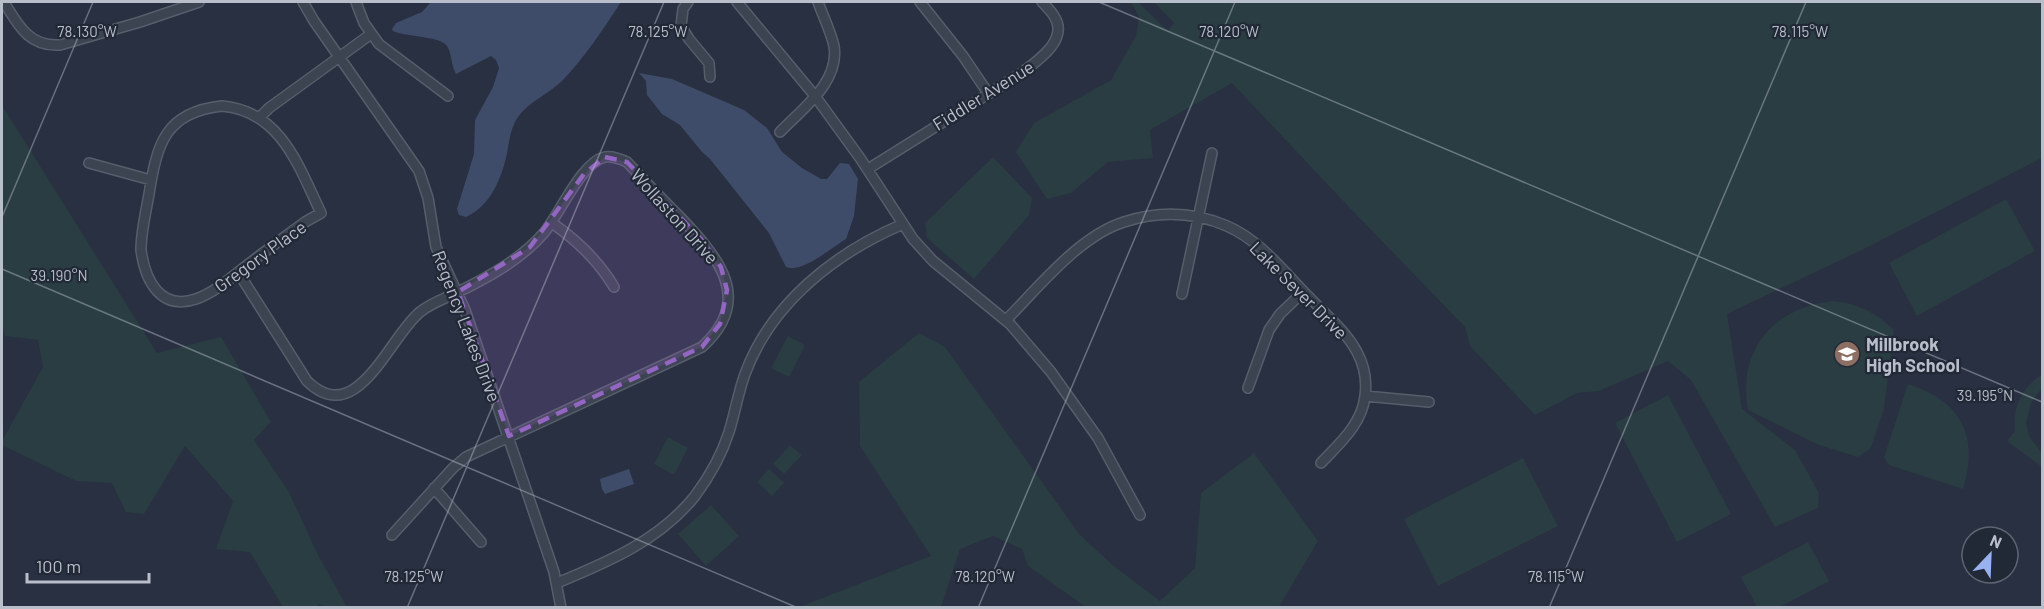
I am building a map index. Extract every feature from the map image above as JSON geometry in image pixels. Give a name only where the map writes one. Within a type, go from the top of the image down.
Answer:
[{"type":"street","points":[[4,2],[19,27],[29,37],[51,46],[129,25],[199,2]]},
{"type":"street","name":"Regency Lakes Drive","points":[[303,2],[419,171],[428,198],[436,247],[441,262],[458,292],[509,436],[557,583],[561,608]]},
{"type":"street","points":[[356,2],[371,34],[391,55],[448,96]]},
{"type":"street","points":[[688,2],[683,9],[681,26],[709,63],[710,77]]},
{"type":"street","points":[[737,2],[815,96],[868,169],[903,224],[933,261],[1006,320],[1051,372],[1081,412],[1114,465],[1140,515]]},
{"type":"street","points":[[780,132],[815,96],[828,78],[835,61],[834,45],[818,2]]},
{"type":"street","points":[[920,2],[963,56],[988,93]]},
{"type":"street","name":"Fiddler Avenue","points":[[868,169],[1040,59],[1055,40],[1058,24],[1042,2]]},
{"type":"street","points":[[260,117],[269,108],[371,34]]},
{"type":"street","name":"Gregory Place","points":[[222,106],[243,109],[260,117],[278,134],[291,154],[321,213],[305,222],[208,293],[188,301],[170,299],[156,290],[147,277],[141,250],[154,159],[163,139],[169,130],[184,117],[201,110],[222,106]]},
{"type":"street","points":[[1182,294],[1212,153]]},
{"type":"street","name":"Wollaston Drive","points":[[238,272],[307,381],[318,391],[336,395],[350,393],[364,383],[408,324],[419,313],[516,258],[536,241],[552,223],[593,164],[605,157],[619,158],[627,162],[711,251],[721,267],[725,277],[727,301],[720,324],[715,333],[702,346],[509,436]]},
{"type":"street","points":[[89,163],[151,180]]},
{"type":"street","name":"Lake Sever Drive","points":[[1006,320],[1069,257],[1104,231],[1118,224],[1146,217],[1176,214],[1226,225],[1267,252],[1357,351],[1365,375],[1365,396],[1361,413],[1353,428],[1321,463]]},
{"type":"street","points":[[552,223],[586,249],[614,287]]},
{"type":"street","points":[[557,583],[589,570],[644,541],[661,529],[694,497],[723,448],[745,375],[758,346],[786,304],[810,282],[866,243],[903,224]]},
{"type":"street","points":[[1248,388],[1269,330],[1280,314],[1303,292]]},
{"type":"street","points":[[1365,396],[1429,402]]},
{"type":"street","points":[[392,535],[434,488],[466,457],[509,436]]},
{"type":"street","points":[[434,488],[481,542]]},
{"type":"highlighted area","points":[[605,157],[627,162],[701,239],[721,267],[727,290],[720,324],[702,347],[509,436],[458,292],[530,247],[584,174]]},
{"type":"green space","points":[[1131,2],[1138,2],[1168,31],[1174,23],[1154,2],[2042,2],[2042,158],[1864,249],[1727,314],[1742,409],[1795,450],[1819,493],[1818,508],[1775,527],[1691,380],[1668,361],[1599,391],[1577,393],[1535,415],[1470,346],[1465,327],[1232,83],[1150,130],[1153,158],[1108,162],[1071,193],[1047,199],[1016,152],[1034,123],[1111,80],[1136,36],[1139,17]]},
{"type":"green space","points":[[2,105],[157,353],[221,337],[271,422],[254,440],[289,492],[318,555],[347,607],[327,607],[319,604],[317,607],[283,607],[250,552],[216,549],[233,501],[185,446],[144,514],[126,512],[112,483],[76,481],[2,445],[2,441],[43,367],[38,340],[5,336],[2,325]]},
{"type":"green space","points":[[993,157],[1032,198],[1029,215],[974,279],[927,238],[925,223]]},
{"type":"green space","points":[[2006,199],[2035,251],[1917,316],[1889,263]]},
{"type":"green space","points":[[1832,301],[1866,310],[1894,330],[1884,408],[1871,448],[1858,457],[1819,445],[1748,410],[1746,388],[1748,369],[1754,351],[1764,336],[1792,313],[1811,305]]},
{"type":"green space","points":[[919,333],[945,347],[1080,535],[1115,567],[1160,601],[1195,568],[1201,493],[1254,453],[1318,541],[1278,608],[1086,607],[1028,566],[1022,549],[993,536],[960,549],[941,607],[799,607],[931,556],[860,446],[859,382]]},
{"type":"green space","points":[[788,336],[805,345],[789,377],[771,368]]},
{"type":"green space","points":[[2042,375],[2042,388],[2031,403],[2026,423],[2029,436],[2042,453],[2042,467],[2007,441],[2015,431],[2015,415],[2020,399],[2029,385]]},
{"type":"green space","points":[[1908,384],[1941,400],[1953,410],[1961,423],[1967,437],[1969,452],[1968,470],[1963,489],[1889,465],[1884,457]]},
{"type":"green space","points":[[1668,395],[1731,514],[1677,542],[1615,423]]},
{"type":"green space","points":[[668,437],[688,448],[674,475],[654,464]]},
{"type":"green space","points":[[790,445],[802,455],[784,474],[773,464]]},
{"type":"green space","points":[[1523,458],[1558,526],[1438,586],[1404,519]]},
{"type":"green space","points":[[769,469],[784,483],[772,496],[757,482]]},
{"type":"green space","points":[[711,505],[739,536],[706,566],[678,534]]},
{"type":"green space","points":[[1808,542],[1829,581],[1780,607],[1757,607],[1741,577]]},
{"type":"water","points":[[431,2],[621,2],[594,42],[563,80],[519,115],[512,130],[505,162],[494,190],[482,206],[466,217],[459,215],[457,209],[474,154],[475,120],[493,87],[499,68],[496,60],[491,56],[456,74],[449,49],[443,43],[430,38],[393,31],[396,23],[422,12]]},
{"type":"water","points":[[639,73],[672,79],[744,110],[767,128],[782,152],[821,179],[827,179],[840,163],[849,164],[858,179],[854,216],[846,239],[817,259],[800,267],[786,267],[769,233],[680,125],[662,114],[647,95],[646,81]]},
{"type":"water","points":[[629,469],[634,484],[605,494],[600,479]]},
{"type":"place","name":"Millbrook High School","points":[[1847,354]]}]
